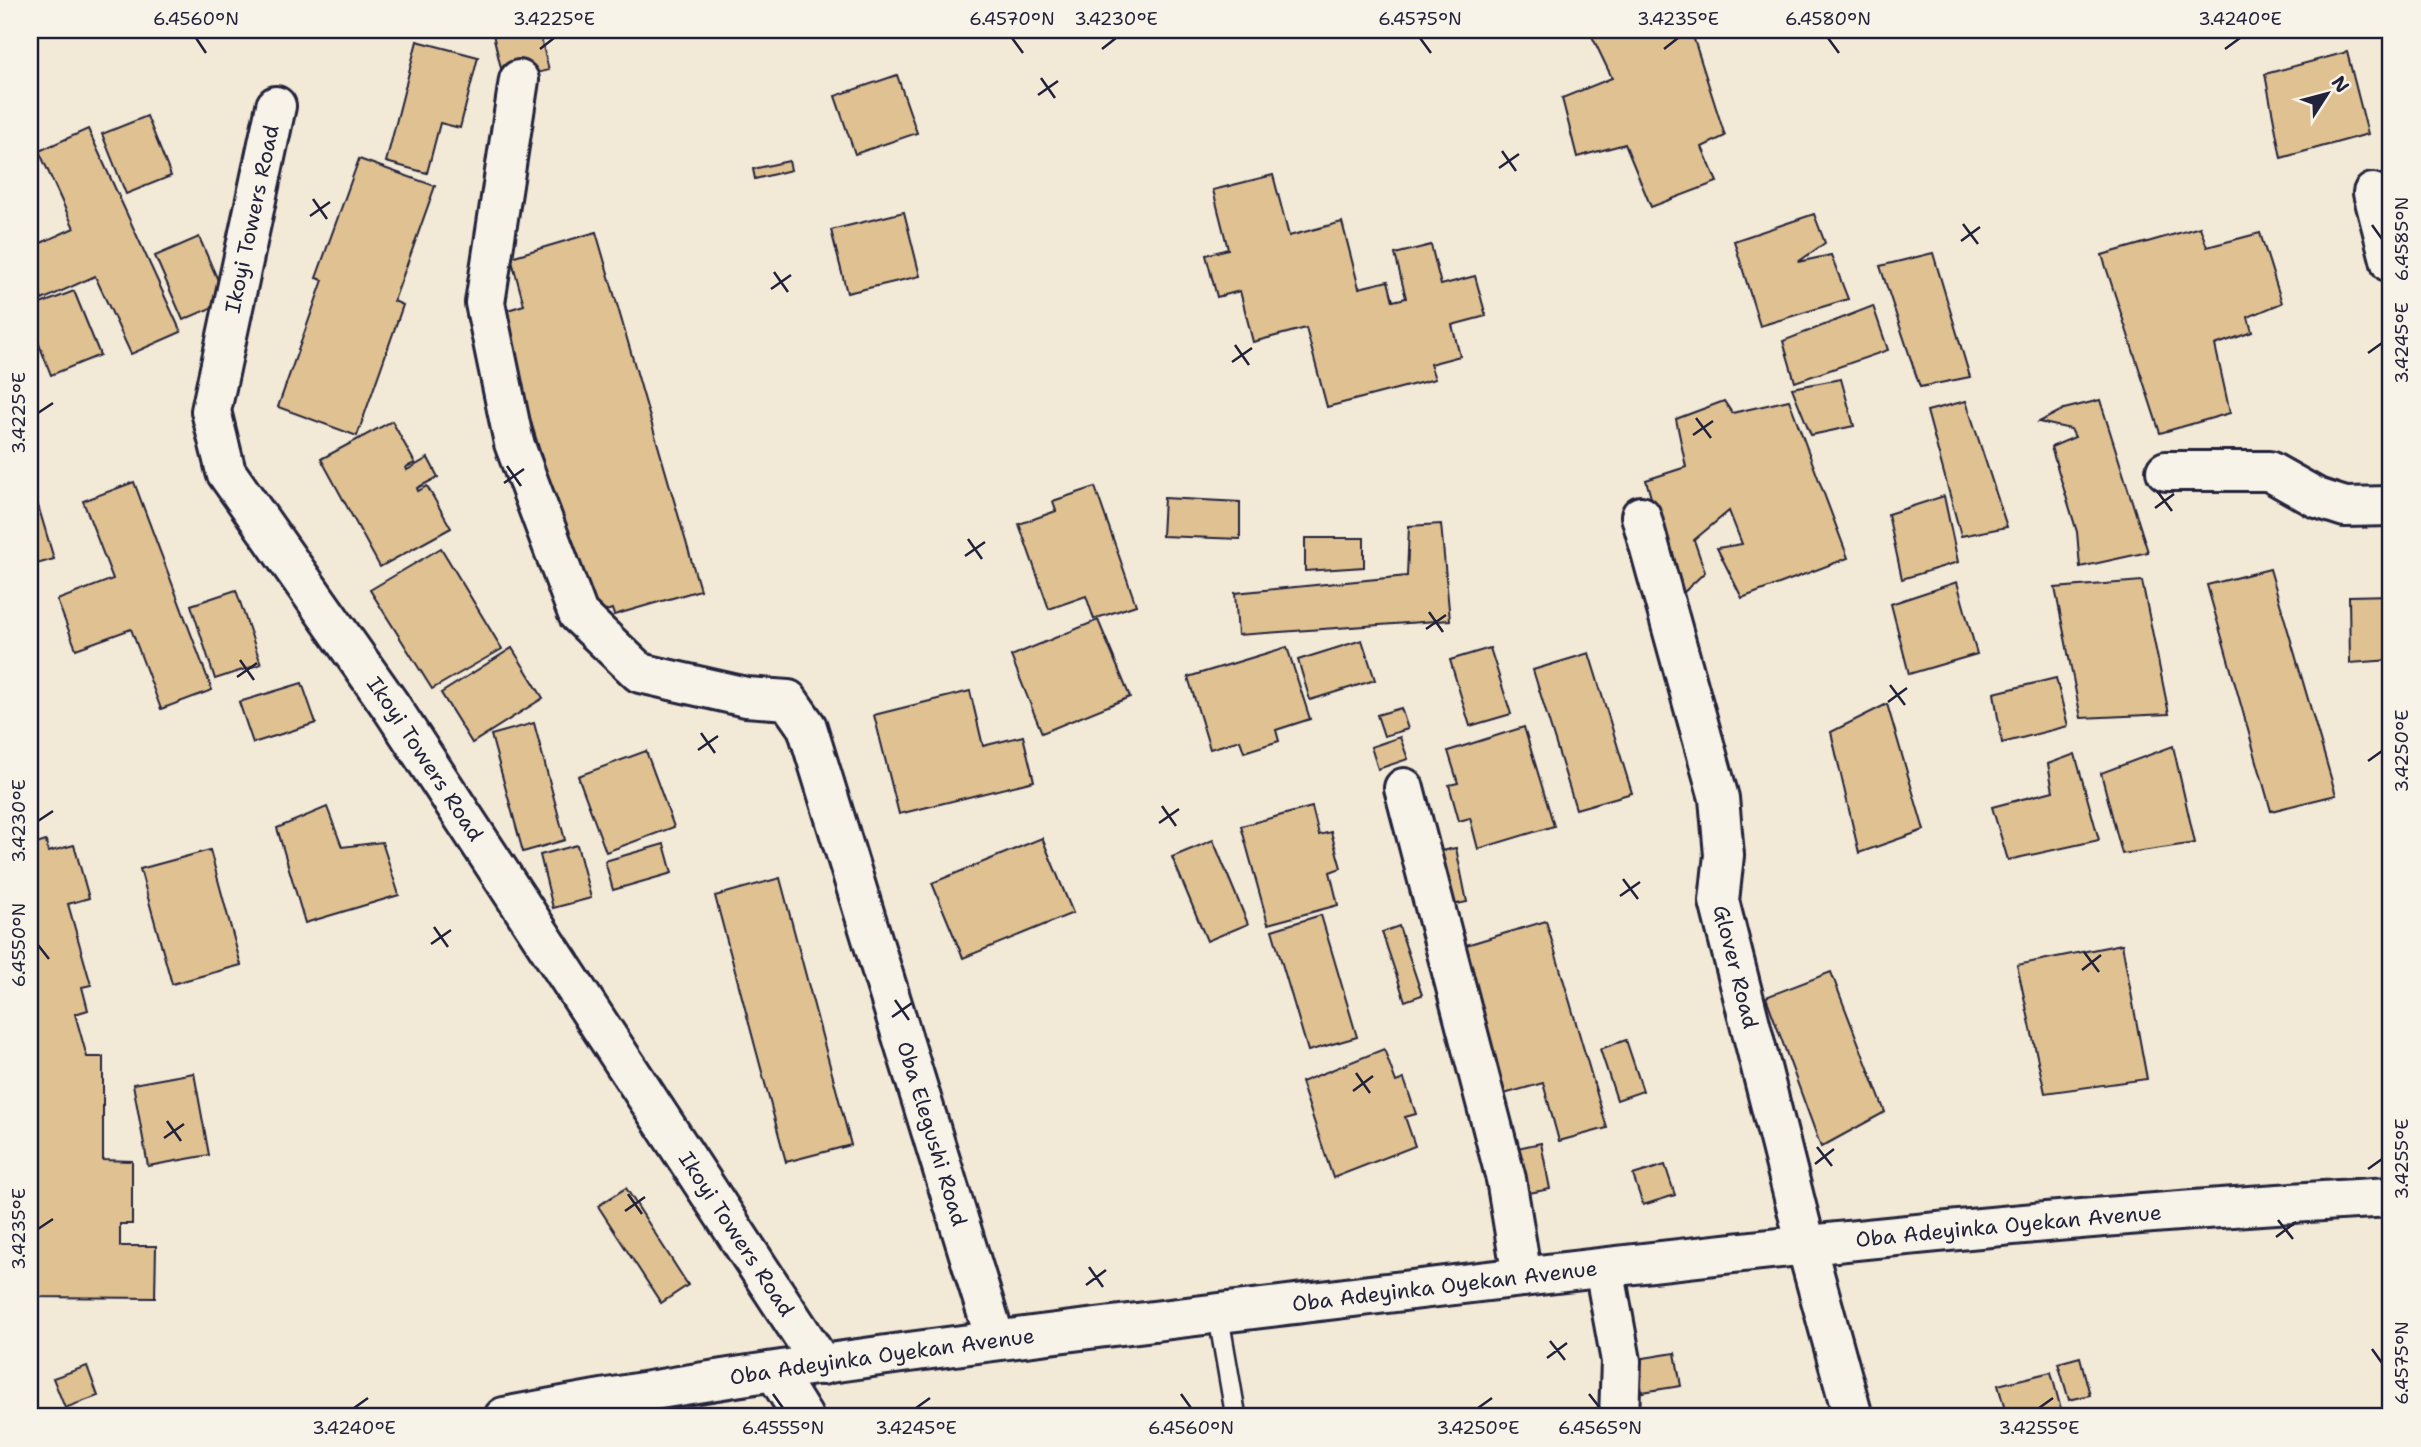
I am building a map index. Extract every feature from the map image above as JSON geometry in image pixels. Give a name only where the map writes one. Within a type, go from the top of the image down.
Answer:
[{"type":"street","name":"Oba Elegushi Road","points":[[519,80],[485,303],[514,443],[578,614],[640,673],[747,697],[788,700],[807,727],[995,1339]]},
{"type":"street","name":"Ikoyi Towers Road","points":[[275,106],[211,411],[226,472],[392,708],[822,1365]]},
{"type":"street","points":[[2373,193],[2391,263]]},
{"type":"street","points":[[2166,471],[2269,471],[2317,498],[2345,507],[2391,506]]},
{"type":"street","name":"Glover Road","points":[[1641,516],[1719,798],[1724,855],[1719,901],[1806,1245],[1853,1417]]},
{"type":"street","points":[[1404,788],[1506,1179],[1522,1277]]},
{"type":"street","name":"Oba Adeyinka Oyekan Avenue","points":[[503,1417],[631,1392],[995,1339],[1522,1277],[1806,1245],[2250,1205],[2391,1197]]},
{"type":"street","points":[[1604,1269],[1620,1361],[1619,1417]]},
{"type":"street","points":[[775,1372],[803,1417]]},
{"type":"lane","points":[[1218,1313],[1236,1417]]},
{"type":"building","points":[[492,30],[539,30],[549,70],[504,81]]},
{"type":"building","points":[[1589,30],[1691,30],[1725,136],[1702,147],[1717,182],[1651,207],[1625,144],[1577,157],[1562,98],[1612,78]]},
{"type":"building","points":[[417,41],[478,57],[460,128],[440,123],[427,173],[386,162]]},
{"type":"building","points":[[2347,52],[2368,134],[2281,158],[2265,74]]},
{"type":"building","points":[[897,75],[917,133],[855,154],[835,96]]},
{"type":"building","points":[[147,116],[171,176],[126,194],[102,134]]},
{"type":"building","points":[[88,129],[181,332],[131,354],[95,276],[42,300],[30,273],[30,248],[74,228],[39,151]]},
{"type":"building","points":[[359,159],[435,186],[394,301],[403,305],[357,436],[278,407],[323,280],[316,278]]},
{"type":"building","points":[[789,161],[791,170],[755,179],[753,169]]},
{"type":"building","points":[[1273,175],[1289,236],[1342,222],[1359,288],[1388,281],[1393,301],[1406,298],[1395,254],[1431,245],[1441,285],[1475,276],[1486,316],[1452,325],[1460,356],[1430,364],[1435,379],[1327,407],[1306,328],[1253,342],[1240,291],[1217,297],[1206,255],[1228,249],[1213,190]]},
{"type":"building","points":[[904,212],[920,276],[847,293],[831,230]]},
{"type":"building","points":[[1814,214],[1825,243],[1798,262],[1831,255],[1848,299],[1760,326],[1734,241]]},
{"type":"building","points":[[2200,227],[2207,247],[2260,233],[2282,303],[2248,317],[2252,332],[2215,345],[2230,413],[2160,433],[2102,255]]},
{"type":"building","points":[[596,232],[700,590],[614,615],[612,609],[590,616],[498,313],[524,305],[511,257]]},
{"type":"building","points":[[199,237],[227,301],[183,320],[155,256]]},
{"type":"building","points":[[1933,253],[1970,377],[1920,387],[1880,266]]},
{"type":"building","points":[[74,291],[100,355],[51,375],[30,321],[30,308]]},
{"type":"building","points":[[1873,306],[1888,350],[1795,382],[1783,341]]},
{"type":"building","points":[[1841,379],[1854,426],[1811,435],[1792,388]]},
{"type":"building","points":[[1789,400],[1848,558],[1742,598],[1717,548],[1742,544],[1729,511],[1694,540],[1705,572],[1679,597],[1646,480],[1686,467],[1676,419],[1724,401],[1732,413]]},
{"type":"building","points":[[2100,400],[2148,552],[2080,567],[2077,532],[2051,447],[2075,437],[2071,429],[2039,422],[2064,409]]},
{"type":"building","points":[[1966,401],[2007,527],[1961,536],[1927,411]]},
{"type":"building","points":[[392,421],[415,463],[406,467],[407,470],[428,458],[438,477],[417,488],[418,491],[427,486],[451,528],[380,567],[321,459]]},
{"type":"building","points":[[134,482],[212,690],[161,709],[131,629],[76,649],[57,600],[113,579],[83,501]]},
{"type":"building","points":[[1095,487],[1136,605],[1094,619],[1086,596],[1049,609],[1019,524],[1056,511],[1053,501]]},
{"type":"building","points":[[34,492],[54,559],[30,566],[30,494]]},
{"type":"building","points":[[1944,496],[1958,562],[1902,579],[1888,514]]},
{"type":"building","points":[[1164,498],[1240,502],[1240,539],[1162,536]]},
{"type":"building","points":[[1441,524],[1450,620],[1238,635],[1235,593],[1407,576],[1409,526]]},
{"type":"building","points":[[1305,538],[1364,538],[1364,567],[1305,571]]},
{"type":"building","points":[[441,548],[502,649],[432,689],[370,590]]},
{"type":"building","points":[[2270,569],[2336,795],[2271,811],[2207,585]]},
{"type":"building","points":[[2142,581],[2169,714],[2081,718],[2055,588]]},
{"type":"building","points":[[1957,582],[1977,654],[1909,674],[1891,604]]},
{"type":"building","points":[[236,590],[261,664],[215,679],[191,605]]},
{"type":"building","points":[[2391,595],[2391,660],[2350,663],[2349,596]]},
{"type":"building","points":[[1098,620],[1130,697],[1042,733],[1011,656]]},
{"type":"building","points":[[1362,640],[1375,680],[1310,700],[1298,660]]},
{"type":"building","points":[[1287,647],[1310,719],[1276,730],[1279,741],[1244,752],[1240,740],[1210,749],[1188,677]]},
{"type":"building","points":[[512,648],[543,698],[472,743],[441,693]]},
{"type":"building","points":[[1490,648],[1511,714],[1470,726],[1450,660]]},
{"type":"building","points":[[1589,653],[1632,793],[1576,809],[1533,670]]},
{"type":"building","points":[[2056,678],[2068,726],[2002,743],[1994,693]]},
{"type":"building","points":[[302,683],[316,723],[253,743],[239,702]]},
{"type":"building","points":[[970,691],[983,746],[1023,736],[1034,781],[899,814],[874,715]]},
{"type":"building","points":[[1887,704],[1924,830],[1859,853],[1831,732]]},
{"type":"building","points":[[1401,708],[1408,729],[1384,736],[1377,715]]},
{"type":"building","points":[[534,723],[565,840],[523,852],[491,735]]},
{"type":"building","points":[[1524,727],[1554,826],[1478,849],[1470,818],[1459,821],[1449,785],[1458,783],[1448,751]]},
{"type":"building","points":[[1400,737],[1408,759],[1378,769],[1371,747]]},
{"type":"building","points":[[2173,746],[2195,843],[2122,854],[2101,773]]},
{"type":"building","points":[[646,751],[674,827],[606,852],[578,776]]},
{"type":"building","points":[[2075,754],[2099,840],[2008,860],[1992,807],[2053,791],[2048,764]]},
{"type":"building","points":[[327,807],[342,847],[382,842],[399,895],[305,923],[277,828]]},
{"type":"building","points":[[1312,807],[1319,835],[1331,832],[1341,868],[1330,872],[1338,905],[1268,924],[1241,826]]},
{"type":"building","points":[[1042,838],[1073,913],[963,958],[932,883]]},
{"type":"building","points":[[1213,840],[1248,924],[1207,941],[1172,857]]},
{"type":"building","points":[[46,841],[48,852],[74,845],[89,898],[68,904],[91,985],[82,987],[88,1010],[75,1014],[87,1057],[103,1057],[103,1160],[132,1161],[132,1224],[120,1224],[120,1246],[156,1246],[155,1298],[30,1297],[30,846]]},
{"type":"building","points":[[664,844],[672,873],[613,890],[605,861]]},
{"type":"building","points":[[577,845],[591,898],[553,908],[540,855]]},
{"type":"building","points":[[1456,848],[1467,902],[1442,907],[1430,853]]},
{"type":"building","points":[[210,850],[241,965],[172,984],[140,869]]},
{"type":"building","points":[[780,878],[851,1145],[786,1162],[715,896]]},
{"type":"building","points":[[1321,915],[1357,1037],[1308,1051],[1272,930]]},
{"type":"building","points":[[1546,921],[1607,1128],[1559,1141],[1543,1083],[1504,1094],[1463,946]]},
{"type":"building","points":[[1399,926],[1422,995],[1405,1001],[1382,932]]},
{"type":"building","points":[[2122,944],[2147,1079],[2045,1093],[2017,965]]},
{"type":"building","points":[[1831,972],[1885,1112],[1821,1147],[1766,997]]},
{"type":"building","points":[[1626,1040],[1643,1091],[1617,1100],[1600,1049]]},
{"type":"building","points":[[1384,1049],[1396,1082],[1404,1079],[1416,1114],[1405,1117],[1415,1146],[1333,1178],[1301,1082]]},
{"type":"building","points":[[194,1073],[209,1155],[148,1166],[133,1084]]},
{"type":"building","points":[[1541,1143],[1550,1189],[1524,1194],[1517,1148]]},
{"type":"building","points":[[1665,1165],[1675,1195],[1643,1205],[1633,1175]]},
{"type":"building","points":[[626,1188],[688,1285],[661,1303],[598,1206]]},
{"type":"building","points":[[1675,1353],[1681,1386],[1642,1392],[1637,1359]]},
{"type":"building","points":[[2080,1357],[2090,1395],[2069,1400],[2058,1363]]},
{"type":"building","points":[[87,1366],[98,1396],[65,1408],[53,1378]]},
{"type":"building","points":[[2051,1372],[2063,1417],[2007,1417],[1998,1385]]}]
